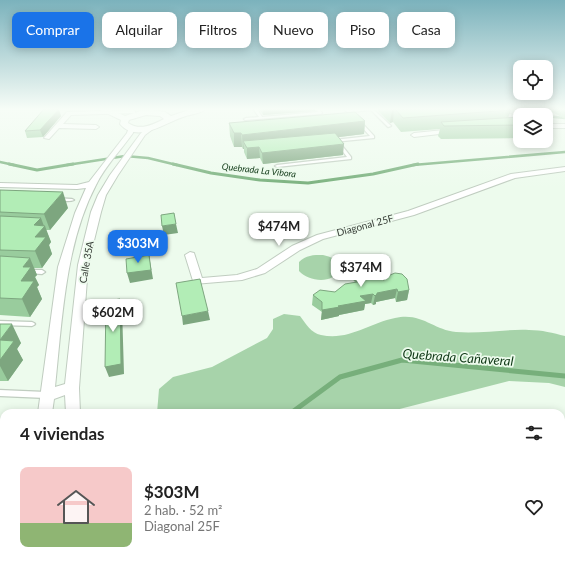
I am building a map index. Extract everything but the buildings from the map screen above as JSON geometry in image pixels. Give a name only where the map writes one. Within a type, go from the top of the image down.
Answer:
[{"type":"street","name":"Calle 35A","points":[[45,409],[63,267],[86,196],[98,174],[126,135]]},
{"type":"street","name":"Calle 35A","points":[[72,409],[72,388],[84,265],[96,212],[102,195],[114,175],[142,135]]},
{"type":"street","name":"Diagonal 25F","points":[[190,254],[198,282],[238,278],[261,271],[296,248],[320,237],[410,213],[514,176],[565,169]]},
{"type":"street","points":[[0,185],[77,187],[92,184]]},
{"type":"street","points":[[0,189],[75,191],[81,192],[86,196]]},
{"type":"street","points":[[46,395],[72,388]]},
{"type":"lane","points":[[329,142],[373,137],[371,135]]},
{"type":"lane","points":[[277,166],[350,158],[337,141]]},
{"type":"lane","points":[[56,199],[72,200]]},
{"type":"lane","points":[[21,271],[42,272]]},
{"type":"lane","points":[[0,323],[32,324]]},
{"type":"lane","points":[[0,392],[46,395]]},
{"type":"green space","points":[[323,255],[333,259],[339,265],[340,268],[332,277],[321,280],[309,278],[299,271],[299,262],[304,258]]},
{"type":"green space","points":[[284,314],[300,316],[309,328],[317,334],[331,336],[350,334],[386,320],[413,317],[448,331],[456,332],[534,330],[565,336],[565,387],[549,383],[509,381],[400,409],[157,409],[159,389],[173,377],[212,367],[267,338],[273,329],[273,319]]},
{"type":"waterway","name":"Quebrada La Vibora","points":[[414,165],[565,152]]},
{"type":"waterway","name":"Quebrada La Vibora","points":[[67,165],[125,156],[148,158],[177,165]]},
{"type":"waterway","name":"Quebrada La Vibora","points":[[0,162],[14,165]]},
{"type":"waterway","name":"Quebrada La Vibora","points":[[9,164],[37,170],[67,165]]},
{"type":"waterway","name":"Quebrada La Vibora","points":[[67,165],[73,164]]},
{"type":"waterway","name":"Quebrada La Vibora","points":[[173,164],[211,173],[260,180],[308,183],[373,174],[414,165]]},
{"type":"waterway","name":"Quebrada La Vibora","points":[[414,165],[418,164]]},
{"type":"waterway","name":"Quebrada Cañaveral","points":[[296,409],[340,377],[402,360],[565,376]]}]
